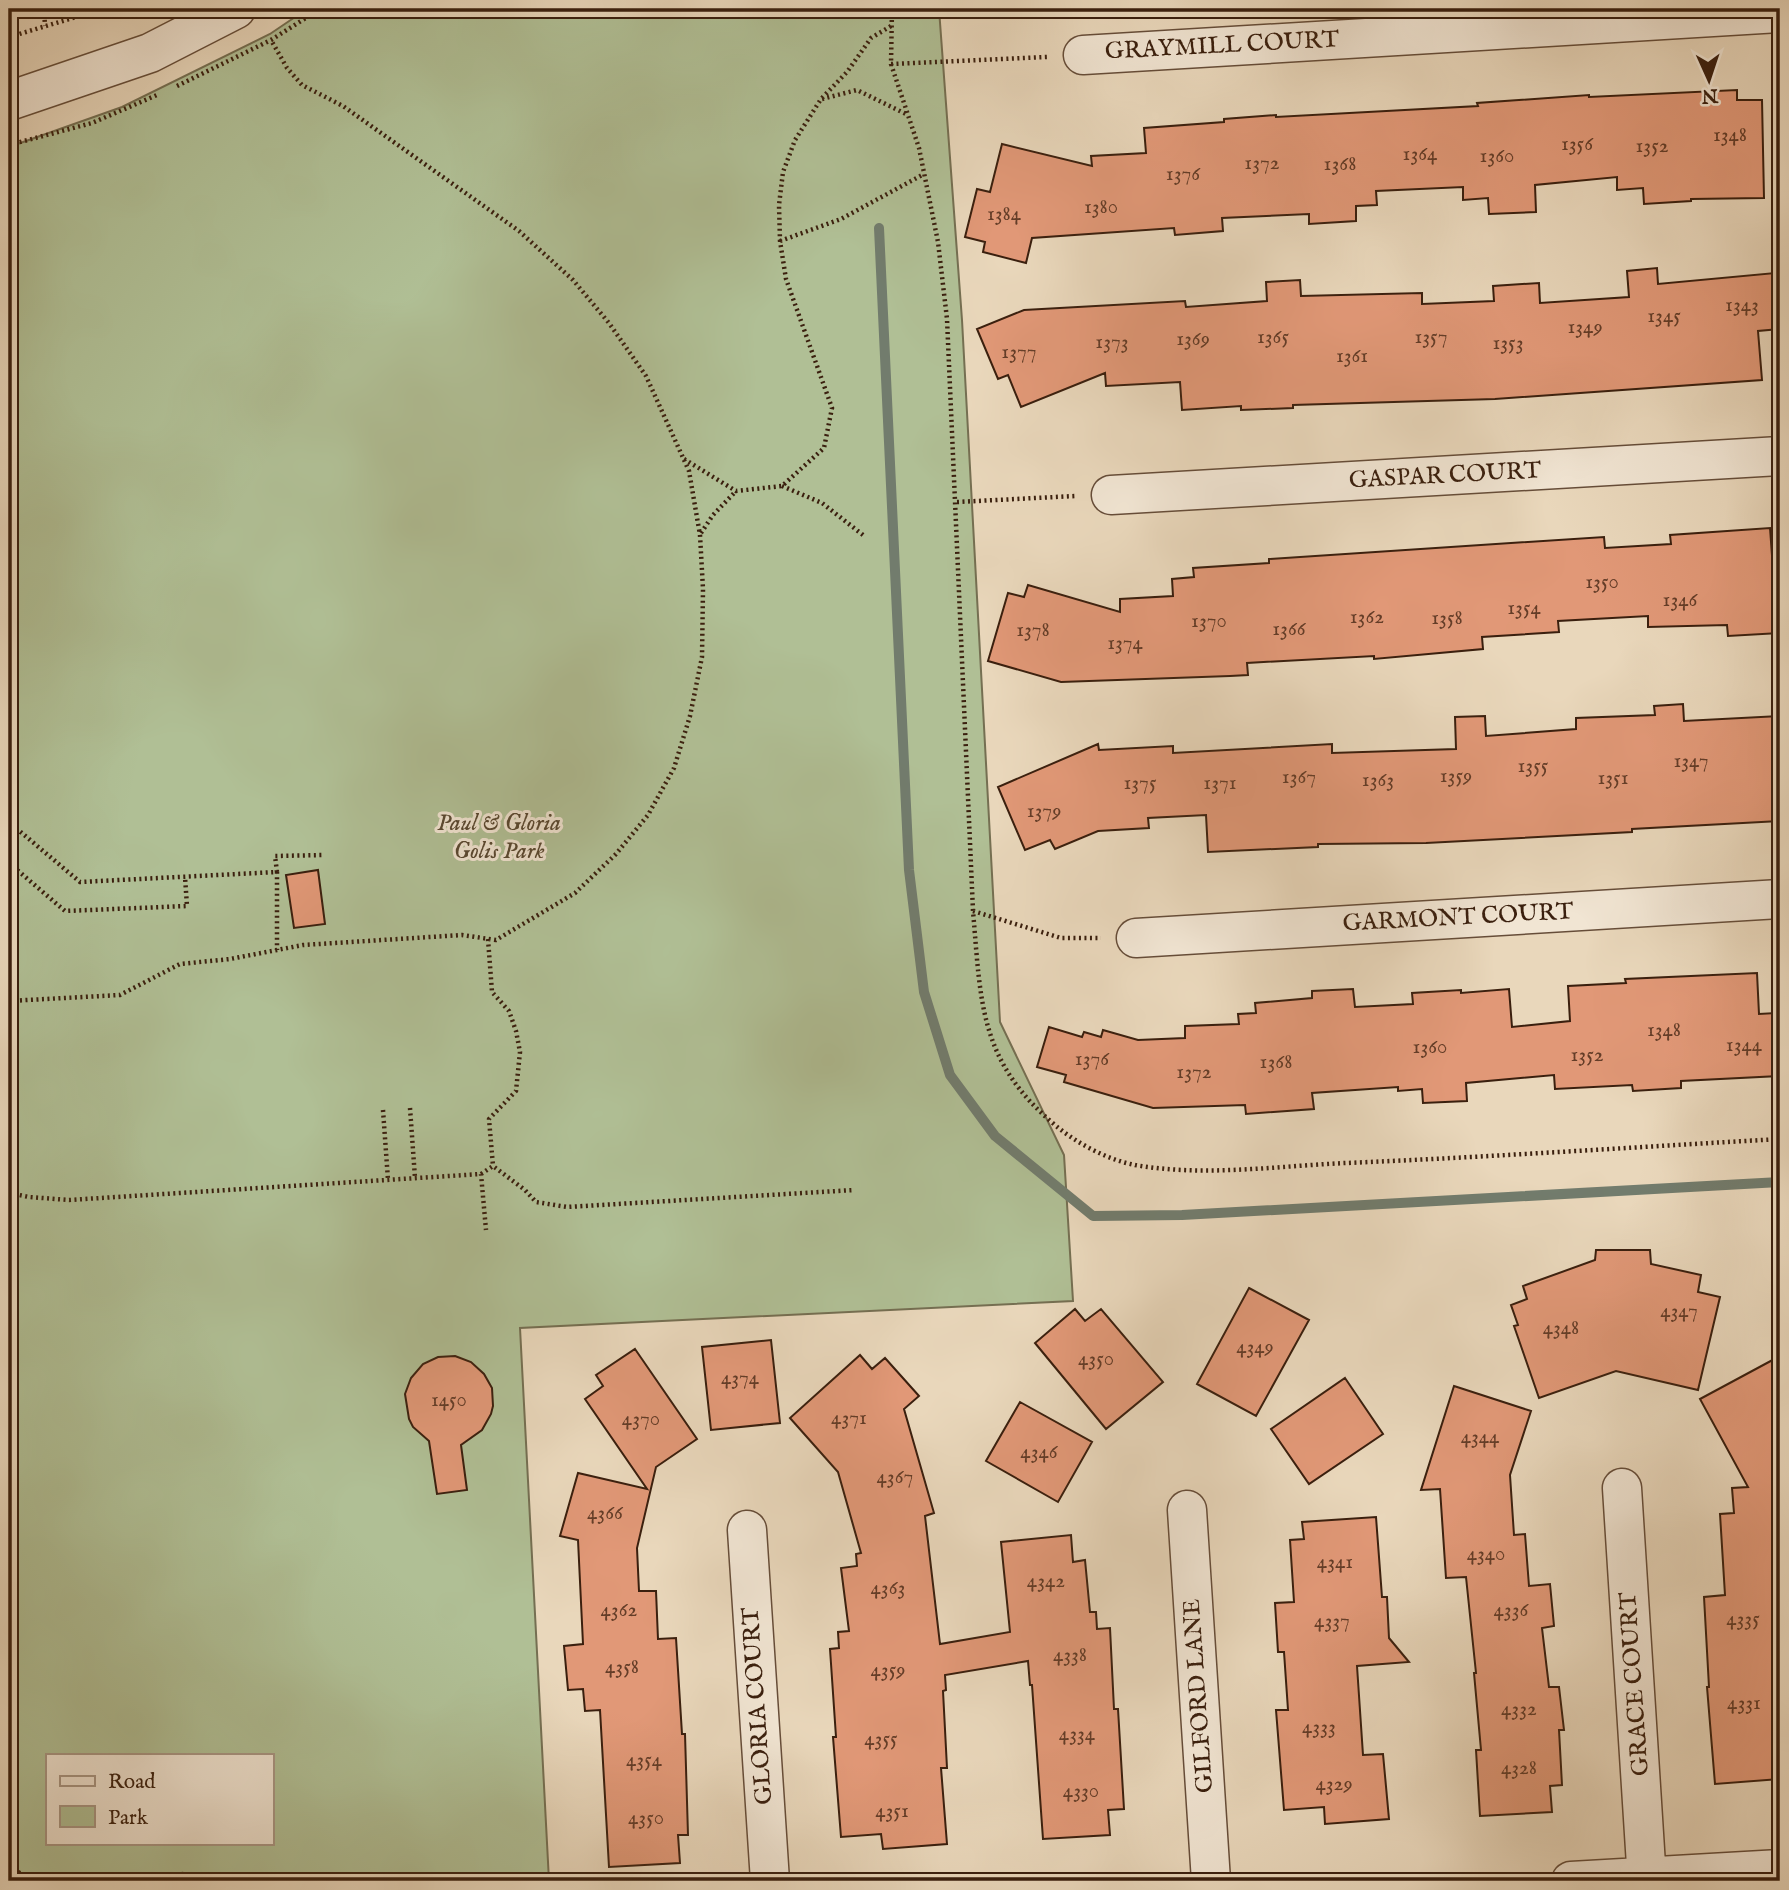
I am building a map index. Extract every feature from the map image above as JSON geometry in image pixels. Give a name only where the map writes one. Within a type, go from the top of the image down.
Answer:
[{"type":"street","points":[[9,101],[150,53],[236,9]]},
{"type":"street","name":"GRAYMILL COURT","points":[[1083,55],[1780,13]]},
{"type":"street","name":"GASPAR COURT","points":[[1111,495],[1780,456]]},
{"type":"street","name":"GARMONT COURT","points":[[1136,938],[1780,899]]},
{"type":"street","name":"GRACE COURT","points":[[1622,1488],[1647,1879]]},
{"type":"street","name":"GILFORD LANE","points":[[1187,1510],[1211,1881]]},
{"type":"street","name":"GLORIA COURT","points":[[747,1530],[770,1881]]},
{"type":"street","points":[[1571,1881],[1647,1879],[1780,1869]]},
{"type":"path","points":[[44,9],[45,26]]},
{"type":"path","points":[[9,37],[103,9],[151,11]]},
{"type":"path","points":[[892,9],[891,64],[919,148],[938,242],[947,319],[973,911],[982,1005],[999,1060],[1021,1091],[1056,1126],[1088,1148],[1132,1164],[1179,1171],[1780,1139]]},
{"type":"path","points":[[782,486],[824,448],[832,408],[786,279],[780,241],[779,205],[783,172],[794,141],[821,99],[847,72],[871,38],[892,25]]},
{"type":"path","points":[[9,1001],[120,995],[180,964],[230,959],[303,945],[462,935],[496,940],[575,894],[616,854],[648,815],[674,768],[690,716],[702,657],[703,589],[700,535],[689,471],[646,376],[609,323],[573,280],[519,231],[343,106],[302,85],[287,68],[271,40]]},
{"type":"path","points":[[891,64],[1083,55]]},
{"type":"path","points":[[821,99],[857,90],[908,116]]},
{"type":"path","points":[[780,241],[841,219],[924,174]]},
{"type":"path","points":[[682,458],[736,491],[782,486],[821,503],[863,535]]},
{"type":"path","points":[[700,535],[713,515],[736,491]]},
{"type":"path","points":[[957,502],[1111,495]]},
{"type":"path","points":[[9,787],[10,823],[80,882],[277,872]]},
{"type":"path","points":[[278,950],[275,856],[324,855]]},
{"type":"path","points":[[9,863],[65,911],[187,906],[184,877]]},
{"type":"path","points":[[973,911],[1061,938],[1136,938]]},
{"type":"path","points":[[488,939],[492,992],[509,1011],[520,1052],[516,1091],[489,1119],[493,1166],[525,1190],[536,1202],[567,1207],[854,1189]]},
{"type":"path","points":[[410,1108],[415,1178]]},
{"type":"path","points":[[383,1110],[388,1180]]},
{"type":"path","points":[[9,1193],[69,1200],[481,1174],[493,1166]]},
{"type":"path","points":[[481,1174],[486,1230]]},
{"type":"path","points":[[9,1866],[26,1877],[53,1881],[184,1874],[185,1881]]},
{"type":"green space","name":"Paul & Gloria Golis Park","points":[[307,9],[939,9],[962,320],[1000,1022],[1064,1155],[1073,1301],[520,1328],[549,1881],[9,1881],[9,147],[122,107],[270,34]]},
{"type":"building","points":[[1737,90],[1737,100],[1762,100],[1764,198],[1691,199],[1644,204],[1643,188],[1617,190],[1617,177],[1535,185],[1536,212],[1489,214],[1488,198],[1463,200],[1463,187],[1376,191],[1377,205],[1356,206],[1356,221],[1309,224],[1309,214],[1222,218],[1223,231],[1175,235],[1174,228],[1032,238],[1026,263],[983,252],[985,242],[965,237],[977,189],[990,192],[1002,144],[1092,166],[1091,156],[1146,153],[1144,128],[1276,115],[1478,106],[1477,103],[1589,95]]},
{"type":"building","points":[[1657,268],[1658,284],[1775,273],[1780,329],[1758,331],[1762,380],[1495,399],[1182,410],[1180,382],[1106,386],[1105,373],[1021,407],[1008,375],[998,379],[977,329],[1024,310],[1185,301],[1186,307],[1267,301],[1266,282],[1300,280],[1301,296],[1422,293],[1422,304],[1494,301],[1493,286],[1539,283],[1540,303],[1629,297],[1627,271]]},
{"type":"building","points":[[1770,528],[1773,569],[1780,569],[1780,633],[1728,636],[1727,625],[1648,627],[1648,616],[1558,621],[1559,632],[1482,637],[1483,649],[1374,659],[1374,656],[1247,663],[1248,675],[1061,682],[988,661],[1008,593],[1024,597],[1028,585],[1120,612],[1120,599],[1173,596],[1172,579],[1194,577],[1193,568],[1269,563],[1269,559],[1604,537],[1605,548],[1671,544],[1670,535]]},
{"type":"building","points":[[1683,704],[1684,721],[1780,716],[1780,821],[1632,829],[1632,832],[1426,843],[1318,844],[1318,847],[1208,852],[1206,815],[1148,818],[1149,828],[1098,831],[1055,849],[1050,840],[1025,850],[998,787],[1098,744],[1099,750],[1173,746],[1173,753],[1332,744],[1332,753],[1456,749],[1455,717],[1485,716],[1486,736],[1576,729],[1576,718],[1655,715],[1654,706]]},
{"type":"building","points":[[318,870],[325,924],[294,928],[286,875]]},
{"type":"building","points":[[1757,973],[1759,1014],[1776,1013],[1779,1076],[1681,1081],[1681,1088],[1633,1091],[1632,1085],[1555,1089],[1554,1075],[1466,1083],[1467,1101],[1423,1103],[1422,1089],[1398,1091],[1398,1087],[1312,1093],[1314,1109],[1246,1114],[1245,1105],[1153,1108],[1064,1082],[1066,1075],[1037,1067],[1049,1027],[1082,1037],[1084,1032],[1101,1037],[1103,1030],[1138,1040],[1185,1038],[1185,1026],[1239,1024],[1238,1014],[1256,1013],[1255,1003],[1312,998],[1312,991],[1353,989],[1355,1007],[1413,1004],[1412,993],[1509,989],[1512,1027],[1570,1021],[1568,986],[1626,983],[1625,979]]},
{"type":"building","points":[[1596,1250],[1650,1250],[1651,1264],[1701,1275],[1698,1292],[1720,1297],[1698,1390],[1616,1371],[1539,1398],[1514,1326],[1518,1325],[1511,1305],[1527,1299],[1523,1286],[1595,1260]]},
{"type":"building","points":[[1249,1288],[1309,1320],[1256,1416],[1197,1384]]},
{"type":"building","points":[[1075,1309],[1085,1321],[1101,1309],[1163,1382],[1106,1429],[1035,1343]]},
{"type":"building","points":[[771,1340],[780,1423],[711,1430],[702,1347]]},
{"type":"building","points":[[635,1349],[697,1439],[656,1467],[637,1548],[639,1591],[656,1591],[658,1639],[676,1638],[682,1734],[685,1734],[688,1835],[678,1835],[680,1863],[609,1867],[600,1710],[585,1711],[583,1689],[568,1690],[564,1646],[583,1644],[578,1540],[560,1536],[578,1473],[647,1489],[585,1399],[603,1386],[596,1375]]},
{"type":"building","points":[[860,1355],[872,1369],[885,1358],[919,1396],[904,1409],[934,1513],[925,1516],[940,1644],[1010,1632],[1001,1542],[1071,1535],[1073,1562],[1085,1560],[1090,1612],[1096,1612],[1097,1629],[1110,1628],[1114,1709],[1118,1709],[1124,1809],[1108,1810],[1110,1835],[1043,1839],[1028,1661],[945,1675],[946,1690],[943,1691],[947,1768],[941,1768],[947,1844],[883,1849],[881,1834],[841,1837],[833,1737],[836,1737],[830,1649],[839,1648],[838,1632],[849,1631],[841,1568],[857,1566],[856,1554],[861,1553],[838,1472],[790,1418]]},
{"type":"building","points":[[455,1356],[471,1362],[484,1374],[492,1388],[493,1406],[482,1430],[461,1445],[467,1490],[437,1494],[429,1441],[413,1427],[405,1394],[411,1378],[423,1364],[438,1357]]},
{"type":"building","points":[[1780,1356],[1780,1779],[1715,1784],[1707,1687],[1704,1597],[1725,1595],[1720,1514],[1734,1513],[1732,1488],[1748,1487],[1700,1399]]},
{"type":"building","points":[[1345,1378],[1383,1434],[1309,1484],[1271,1429]]},
{"type":"building","points":[[1454,1386],[1531,1411],[1510,1475],[1514,1535],[1525,1534],[1529,1586],[1550,1584],[1554,1626],[1542,1628],[1549,1687],[1559,1687],[1564,1730],[1559,1730],[1562,1785],[1550,1786],[1552,1812],[1480,1816],[1476,1750],[1481,1750],[1466,1577],[1446,1578],[1440,1489],[1421,1490]]},
{"type":"building","points":[[1020,1402],[1092,1442],[1058,1502],[986,1461]]},
{"type":"building","points":[[1376,1517],[1382,1597],[1387,1597],[1389,1638],[1409,1662],[1357,1666],[1363,1755],[1383,1754],[1389,1819],[1325,1824],[1324,1807],[1284,1810],[1276,1710],[1288,1710],[1284,1652],[1278,1652],[1275,1603],[1294,1602],[1290,1540],[1304,1539],[1302,1522]]},
{"type":"waterway","points":[[879,228],[909,870],[924,992],[950,1075],[995,1136],[1093,1216],[1182,1215],[1780,1182]]}]
